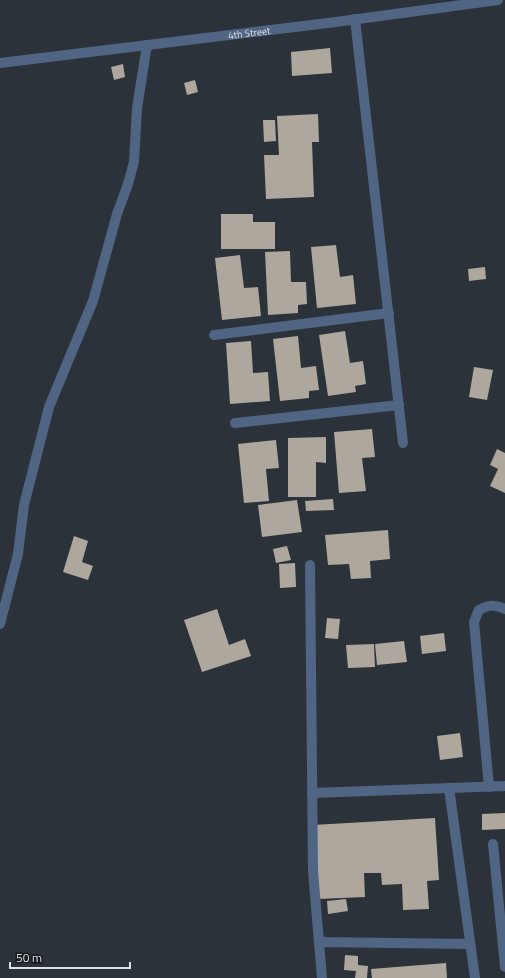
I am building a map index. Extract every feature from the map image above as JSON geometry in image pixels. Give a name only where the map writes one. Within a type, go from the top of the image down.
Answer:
[{"type":"street","name":"4th Street","points":[[0,63],[498,0]]},
{"type":"street","points":[[355,19],[403,443]]},
{"type":"street","points":[[0,624],[18,554],[24,505],[49,407],[93,301],[117,214],[132,169],[137,108],[147,45]]},
{"type":"street","points":[[214,335],[388,313]]},
{"type":"street","points":[[235,424],[399,405]]},
{"type":"street","points":[[310,565],[313,871],[322,978]]},
{"type":"street","points":[[489,787],[474,622],[479,610],[488,606],[498,606],[505,609]]},
{"type":"street","points":[[312,793],[505,786]]},
{"type":"street","points":[[449,788],[475,978]]},
{"type":"street","points":[[493,844],[505,967]]},
{"type":"street","points":[[319,942],[470,944]]},
{"type":"building","points":[[330,48],[332,73],[292,76],[291,52]]},
{"type":"building","points":[[123,64],[125,77],[114,80],[111,67]]},
{"type":"building","points":[[195,80],[198,92],[187,95],[184,83]]},
{"type":"building","points":[[318,114],[319,142],[312,142],[314,197],[266,199],[264,155],[279,155],[277,116]]},
{"type":"building","points":[[263,120],[275,120],[276,141],[264,142]]},
{"type":"building","points":[[221,214],[253,214],[253,222],[275,222],[275,249],[221,249]]},
{"type":"building","points":[[336,245],[340,277],[353,275],[356,304],[317,308],[311,247]]},
{"type":"building","points":[[290,251],[291,282],[306,282],[307,304],[298,305],[298,313],[268,315],[265,252]]},
{"type":"building","points":[[240,255],[244,288],[258,287],[261,316],[222,320],[215,258]]},
{"type":"building","points":[[485,267],[486,279],[469,281],[468,269]]},
{"type":"building","points":[[345,331],[350,363],[363,361],[366,384],[355,386],[356,392],[328,396],[319,335]]},
{"type":"building","points":[[298,336],[301,368],[316,366],[319,390],[309,391],[309,398],[280,401],[273,339]]},
{"type":"building","points":[[251,341],[253,373],[268,372],[270,401],[230,404],[226,343]]},
{"type":"building","points":[[474,367],[493,370],[487,400],[469,397]]},
{"type":"building","points":[[372,429],[375,457],[362,458],[366,491],[339,493],[334,432]]},
{"type":"building","points":[[326,437],[326,463],[316,462],[316,497],[288,497],[288,438]]},
{"type":"building","points":[[276,440],[279,468],[266,469],[269,501],[244,503],[238,444]]},
{"type":"building","points":[[497,449],[505,453],[505,493],[490,486],[498,469],[490,465]]},
{"type":"building","points":[[333,499],[334,510],[306,511],[305,501]]},
{"type":"building","points":[[297,500],[302,532],[262,537],[258,505]]},
{"type":"building","points":[[388,530],[390,559],[370,561],[371,578],[351,579],[349,564],[328,565],[325,535]]},
{"type":"building","points":[[74,536],[88,541],[82,562],[93,566],[88,580],[63,572]]},
{"type":"building","points":[[287,546],[291,560],[276,563],[273,549]]},
{"type":"building","points":[[295,563],[296,587],[280,588],[279,564]]},
{"type":"building","points":[[217,609],[229,645],[245,639],[251,656],[202,672],[184,620]]},
{"type":"building","points":[[327,618],[340,619],[338,639],[325,638]]},
{"type":"building","points":[[444,633],[446,651],[422,654],[420,636]]},
{"type":"building","points":[[404,641],[407,662],[377,665],[375,644]]},
{"type":"building","points":[[374,644],[375,667],[348,668],[346,645]]},
{"type":"building","points":[[460,733],[463,757],[440,760],[437,736]]},
{"type":"building","points":[[505,813],[505,829],[482,830],[482,814]]},
{"type":"building","points":[[435,818],[439,880],[427,881],[429,909],[403,910],[402,884],[382,885],[381,873],[364,873],[365,897],[318,899],[313,825]]},
{"type":"building","points":[[346,899],[348,911],[328,914],[327,901]]},
{"type":"building","points":[[345,955],[358,956],[358,965],[368,966],[367,978],[355,978],[356,971],[344,970]]},
{"type":"building","points":[[446,963],[447,978],[372,978],[371,969]]}]
